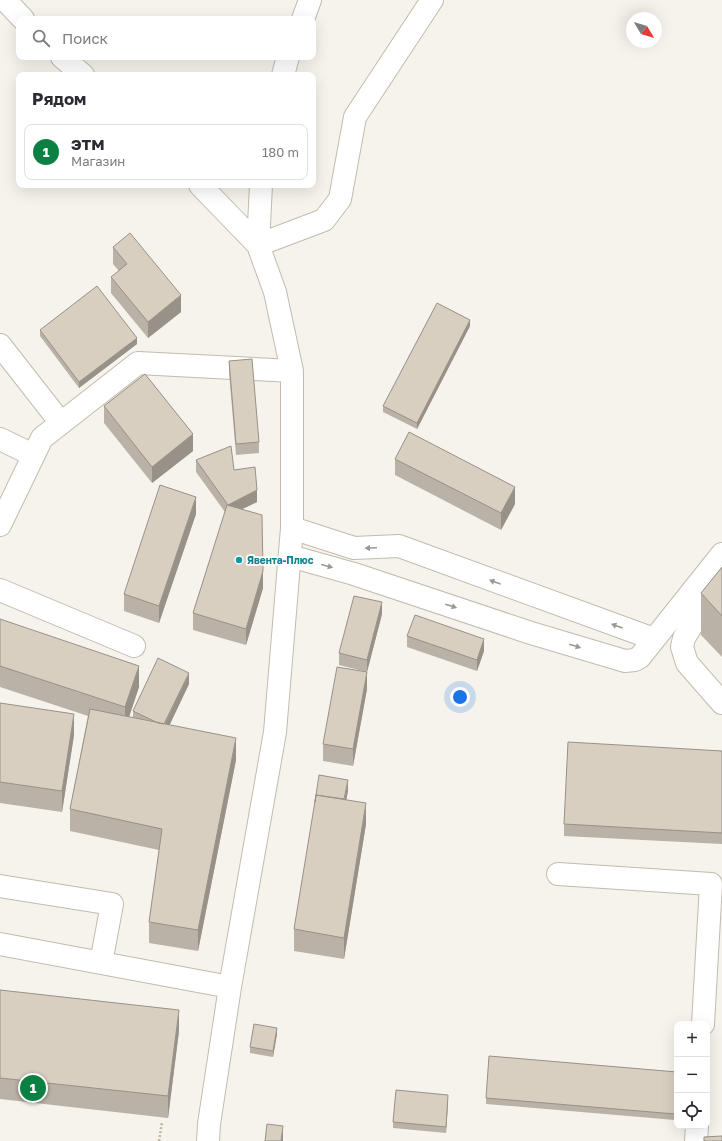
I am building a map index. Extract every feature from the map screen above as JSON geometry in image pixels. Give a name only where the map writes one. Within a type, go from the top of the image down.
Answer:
[{"type":"street","points":[[5,0],[20,16]]},
{"type":"street","points":[[304,16],[310,0]]},
{"type":"street","points":[[258,245],[324,220],[340,199],[355,118],[432,0]]},
{"type":"street","points":[[66,60],[80,72]]},
{"type":"street","points":[[284,72],[287,60]]},
{"type":"street","points":[[203,188],[258,245]]},
{"type":"street","points":[[208,1141],[209,1124],[230,988],[275,732],[292,528],[292,371],[275,292],[258,245],[261,188]]},
{"type":"street","points":[[0,345],[61,423]]},
{"type":"street","points":[[0,525],[42,438],[138,363],[292,371]]},
{"type":"street","points":[[0,439],[33,455]]},
{"type":"street","points":[[292,528],[354,548],[399,546],[654,639]]},
{"type":"street","points":[[290,556],[354,574],[531,633],[625,661],[635,660],[640,657],[722,554]]},
{"type":"street","points":[[722,587],[692,625],[684,638],[682,647],[687,663],[722,703]]},
{"type":"street","points":[[0,590],[134,646]]},
{"type":"street","points":[[558,874],[712,884],[703,1021]]},
{"type":"street","points":[[0,886],[112,904],[101,963]]},
{"type":"street","points":[[0,944],[230,988]]},
{"type":"street","points":[[696,1129],[696,1141]]},
{"type":"path","points":[[159,1141],[162,1122]]},
{"type":"building","points":[[130,233],[181,295],[148,322],[111,277],[127,264],[113,247]]},
{"type":"building","points":[[97,286],[137,338],[79,382],[40,330]]},
{"type":"building","points":[[437,303],[470,320],[417,423],[383,406]]},
{"type":"building","points":[[252,359],[259,442],[236,444],[229,361]]},
{"type":"building","points":[[145,374],[193,434],[152,467],[104,406]]},
{"type":"building","points":[[409,432],[515,487],[501,513],[395,459]]},
{"type":"building","points":[[231,446],[234,470],[255,467],[257,490],[228,505],[196,460]]},
{"type":"building","points":[[160,485],[196,497],[159,606],[124,594]]},
{"type":"building","name":"Явента-Плюс","points":[[227,505],[262,515],[263,571],[246,629],[193,613]]},
{"type":"building","points":[[722,567],[722,616],[701,593]]},
{"type":"building","points":[[354,596],[382,602],[367,660],[339,653]]},
{"type":"building","points":[[415,615],[484,639],[477,660],[407,636]]},
{"type":"building","points":[[0,619],[139,666],[125,707],[0,666]]},
{"type":"building","points":[[158,658],[189,673],[164,724],[158,723],[133,711]]},
{"type":"building","points":[[337,667],[367,672],[353,749],[323,744]]},
{"type":"building","points":[[0,703],[74,714],[62,791],[0,782]]},
{"type":"building","points":[[90,709],[236,738],[198,930],[149,922],[162,829],[70,809]]},
{"type":"building","points":[[568,742],[722,751],[722,833],[564,824]]},
{"type":"building","points":[[319,775],[348,780],[344,799],[316,795]]},
{"type":"building","points":[[316,795],[366,803],[344,938],[294,929]]},
{"type":"building","points":[[0,990],[179,1010],[168,1096],[0,1078]]},
{"type":"building","points":[[254,1024],[277,1028],[273,1051],[250,1047]]},
{"type":"building","points":[[489,1056],[674,1072],[674,1114],[486,1098]]},
{"type":"building","points":[[396,1090],[448,1095],[446,1127],[393,1122]]},
{"type":"building","points":[[267,1124],[283,1126],[281,1141],[265,1141]]},
{"type":"building","points":[[722,1136],[722,1141],[704,1141],[704,1137]]},
{"type":"place","name":"Явента-Плюс","points":[[239,560]]},
{"type":"place","name":"ЭТМ","points":[[33,1088]]}]
